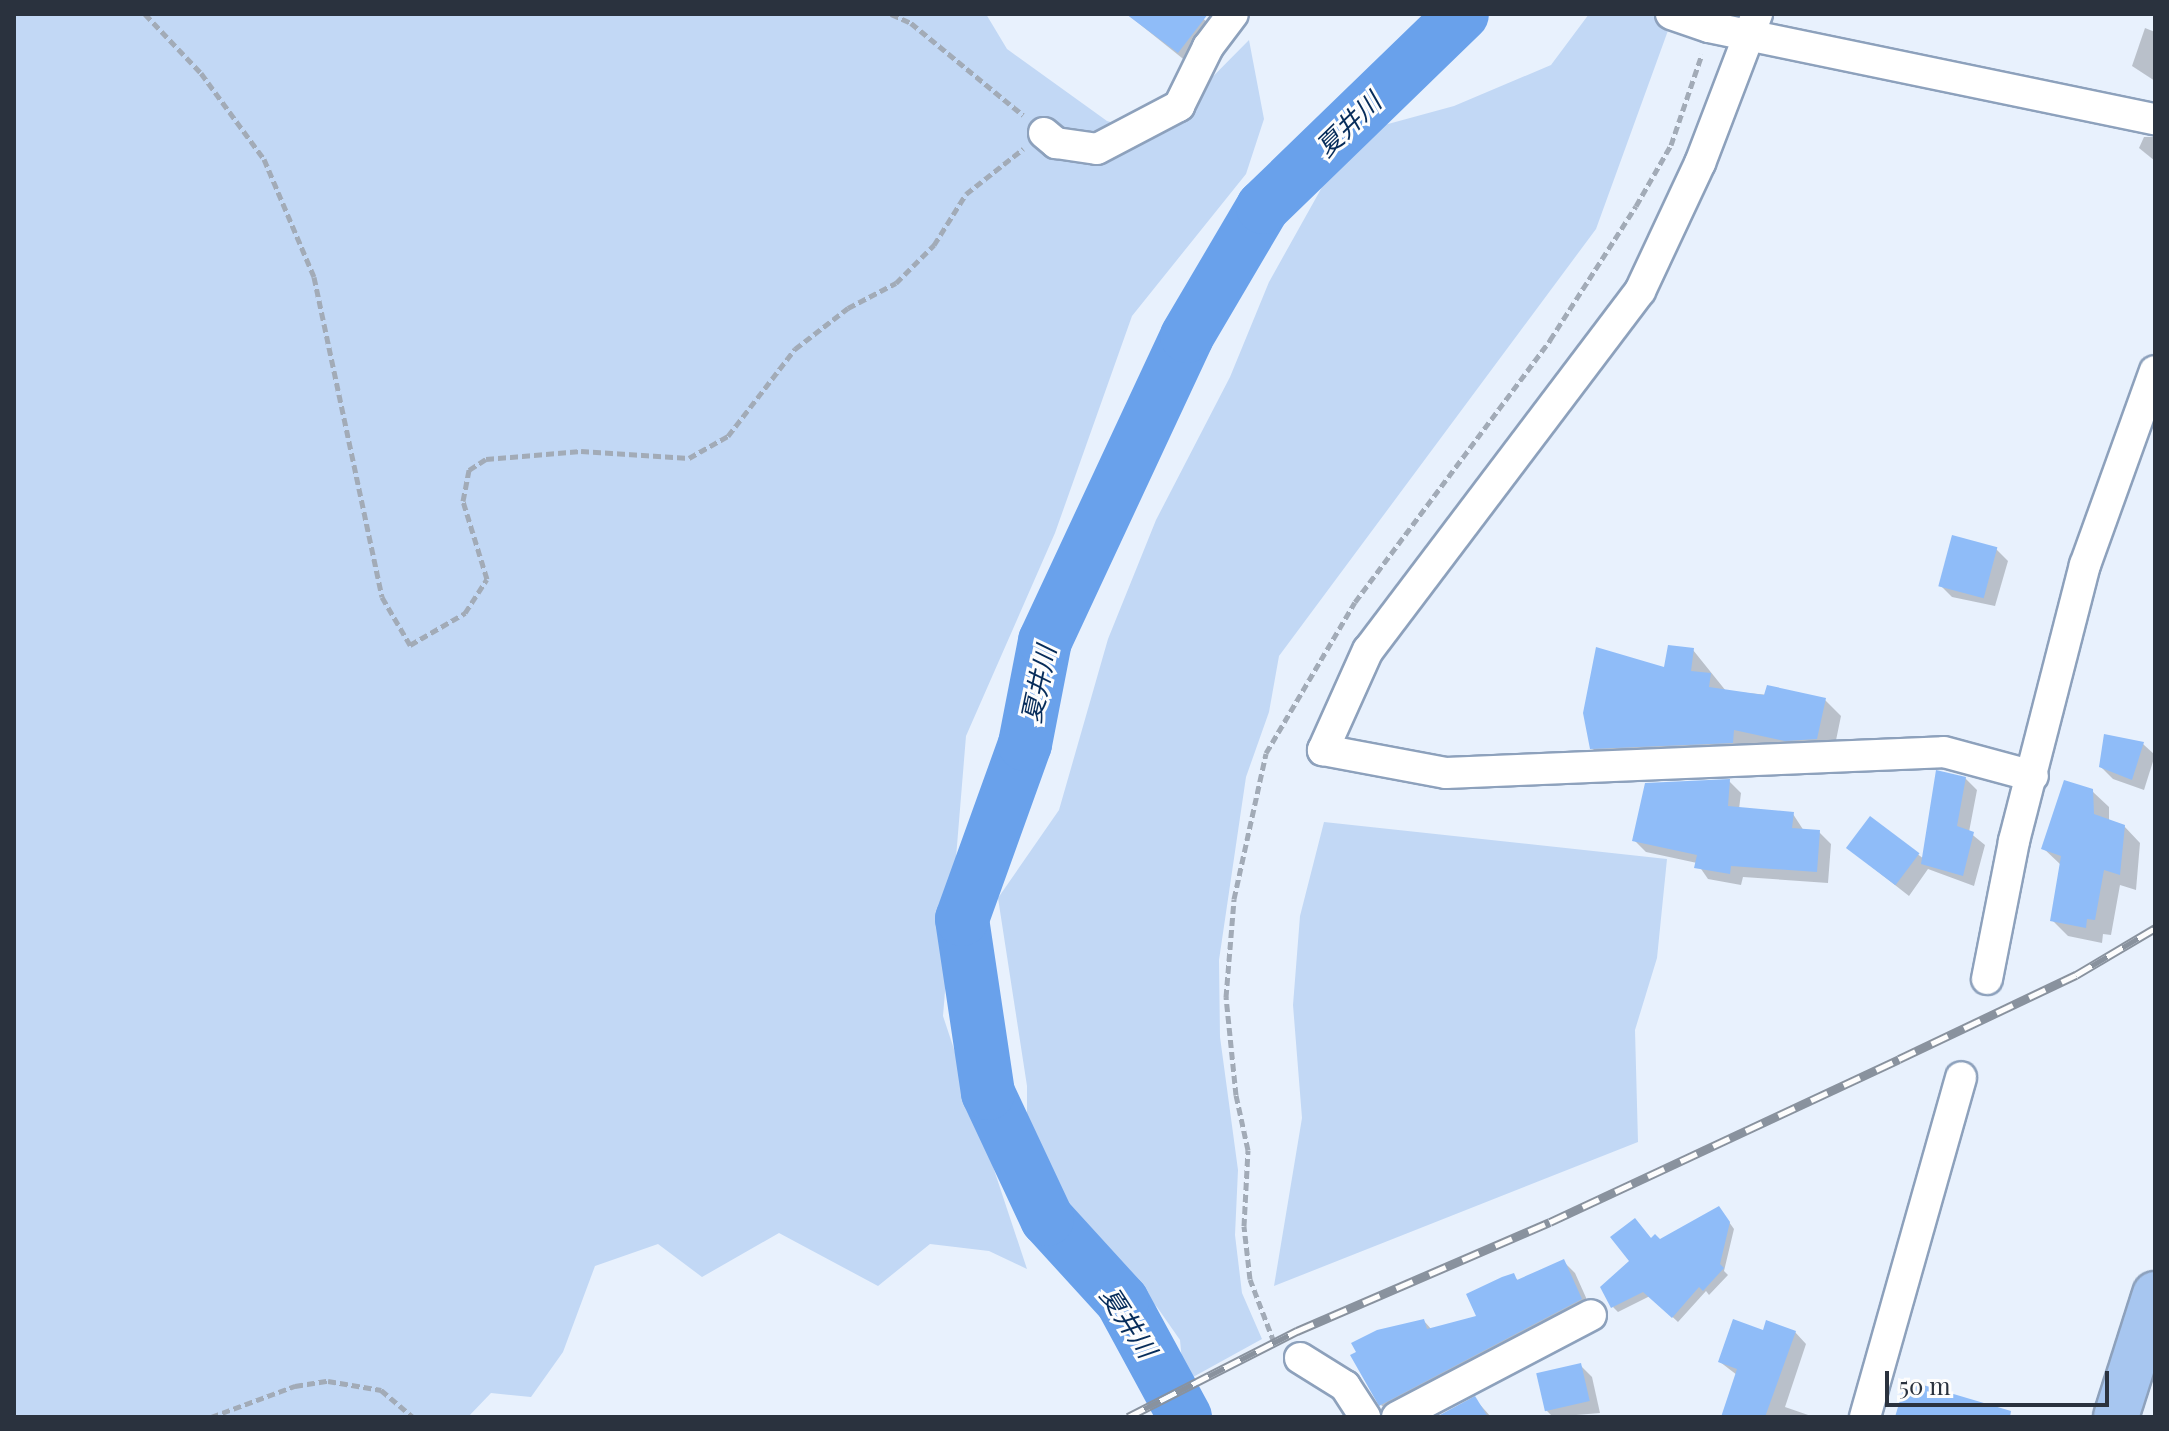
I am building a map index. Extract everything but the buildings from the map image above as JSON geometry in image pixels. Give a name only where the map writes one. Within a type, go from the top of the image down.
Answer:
[{"type":"highway","points":[[2116,1417],[2155,1294]]},
{"type":"street","points":[[1044,133],[1056,143],[1097,149],[1179,106],[1208,47],[1233,14]]},
{"type":"street","points":[[1671,14],[1709,27],[1755,23],[2155,119]]},
{"type":"street","points":[[1755,23],[1700,163],[1640,291],[1368,650],[1323,750],[1446,773],[1944,752],[2033,776]]},
{"type":"street","points":[[1987,979],[2014,841],[2085,565],[2155,371]]},
{"type":"street","points":[[1865,1417],[1961,1077]]},
{"type":"street","points":[[1397,1417],[1591,1315]]},
{"type":"street","points":[[1300,1358],[1345,1386],[1365,1417]]},
{"type":"path","points":[[145,14],[201,73],[264,159],[314,277],[382,597],[410,645],[465,613],[487,579],[463,501],[469,470],[486,459],[581,451],[689,458],[728,436],[795,349],[848,308],[896,283],[934,245],[966,194],[1044,133],[911,23],[891,14]]},
{"type":"path","points":[[1274,1342],[1250,1279],[1244,1226],[1248,1150],[1236,1095],[1226,997],[1234,899],[1266,753],[1355,602],[1550,340],[1636,206],[1671,145],[1709,27]]},
{"type":"path","points":[[211,1417],[295,1386],[328,1381],[381,1390],[413,1417]]},
{"type":"shaded area","points":[[14,14],[986,14],[1007,49],[1107,121],[1155,135],[1249,40],[1264,119],[1246,174],[1132,316],[1055,533],[966,736],[943,1016],[1027,1269],[989,1251],[930,1244],[878,1286],[779,1233],[702,1277],[658,1244],[595,1266],[563,1352],[531,1397],[491,1393],[468,1417],[14,1417]]},
{"type":"shaded area","points":[[1589,14],[1674,14],[1596,229],[1279,656],[1269,712],[1246,777],[1219,960],[1220,1037],[1238,1170],[1235,1235],[1242,1293],[1262,1339],[1184,1382],[1180,1340],[1157,1307],[1069,1225],[1027,1146],[1027,1086],[998,898],[1059,810],[1108,639],[1156,520],[1230,377],[1269,282],[1345,146],[1377,127],[1454,106],[1551,65]]},
{"type":"shaded area","points":[[1324,822],[1667,859],[1657,958],[1635,1030],[1638,1142],[1274,1286],[1302,1118],[1293,1005],[1300,916]]},
{"type":"waterway","name":"夏井川","points":[[1185,1417],[1122,1301],[1047,1219],[988,1093],[962,919],[1025,744],[1045,641],[1187,336],[1263,207],[1462,14]]},
{"type":"railway","points":[[1128,1417],[1297,1331],[1550,1222],[2076,975],[2155,928]]}]
